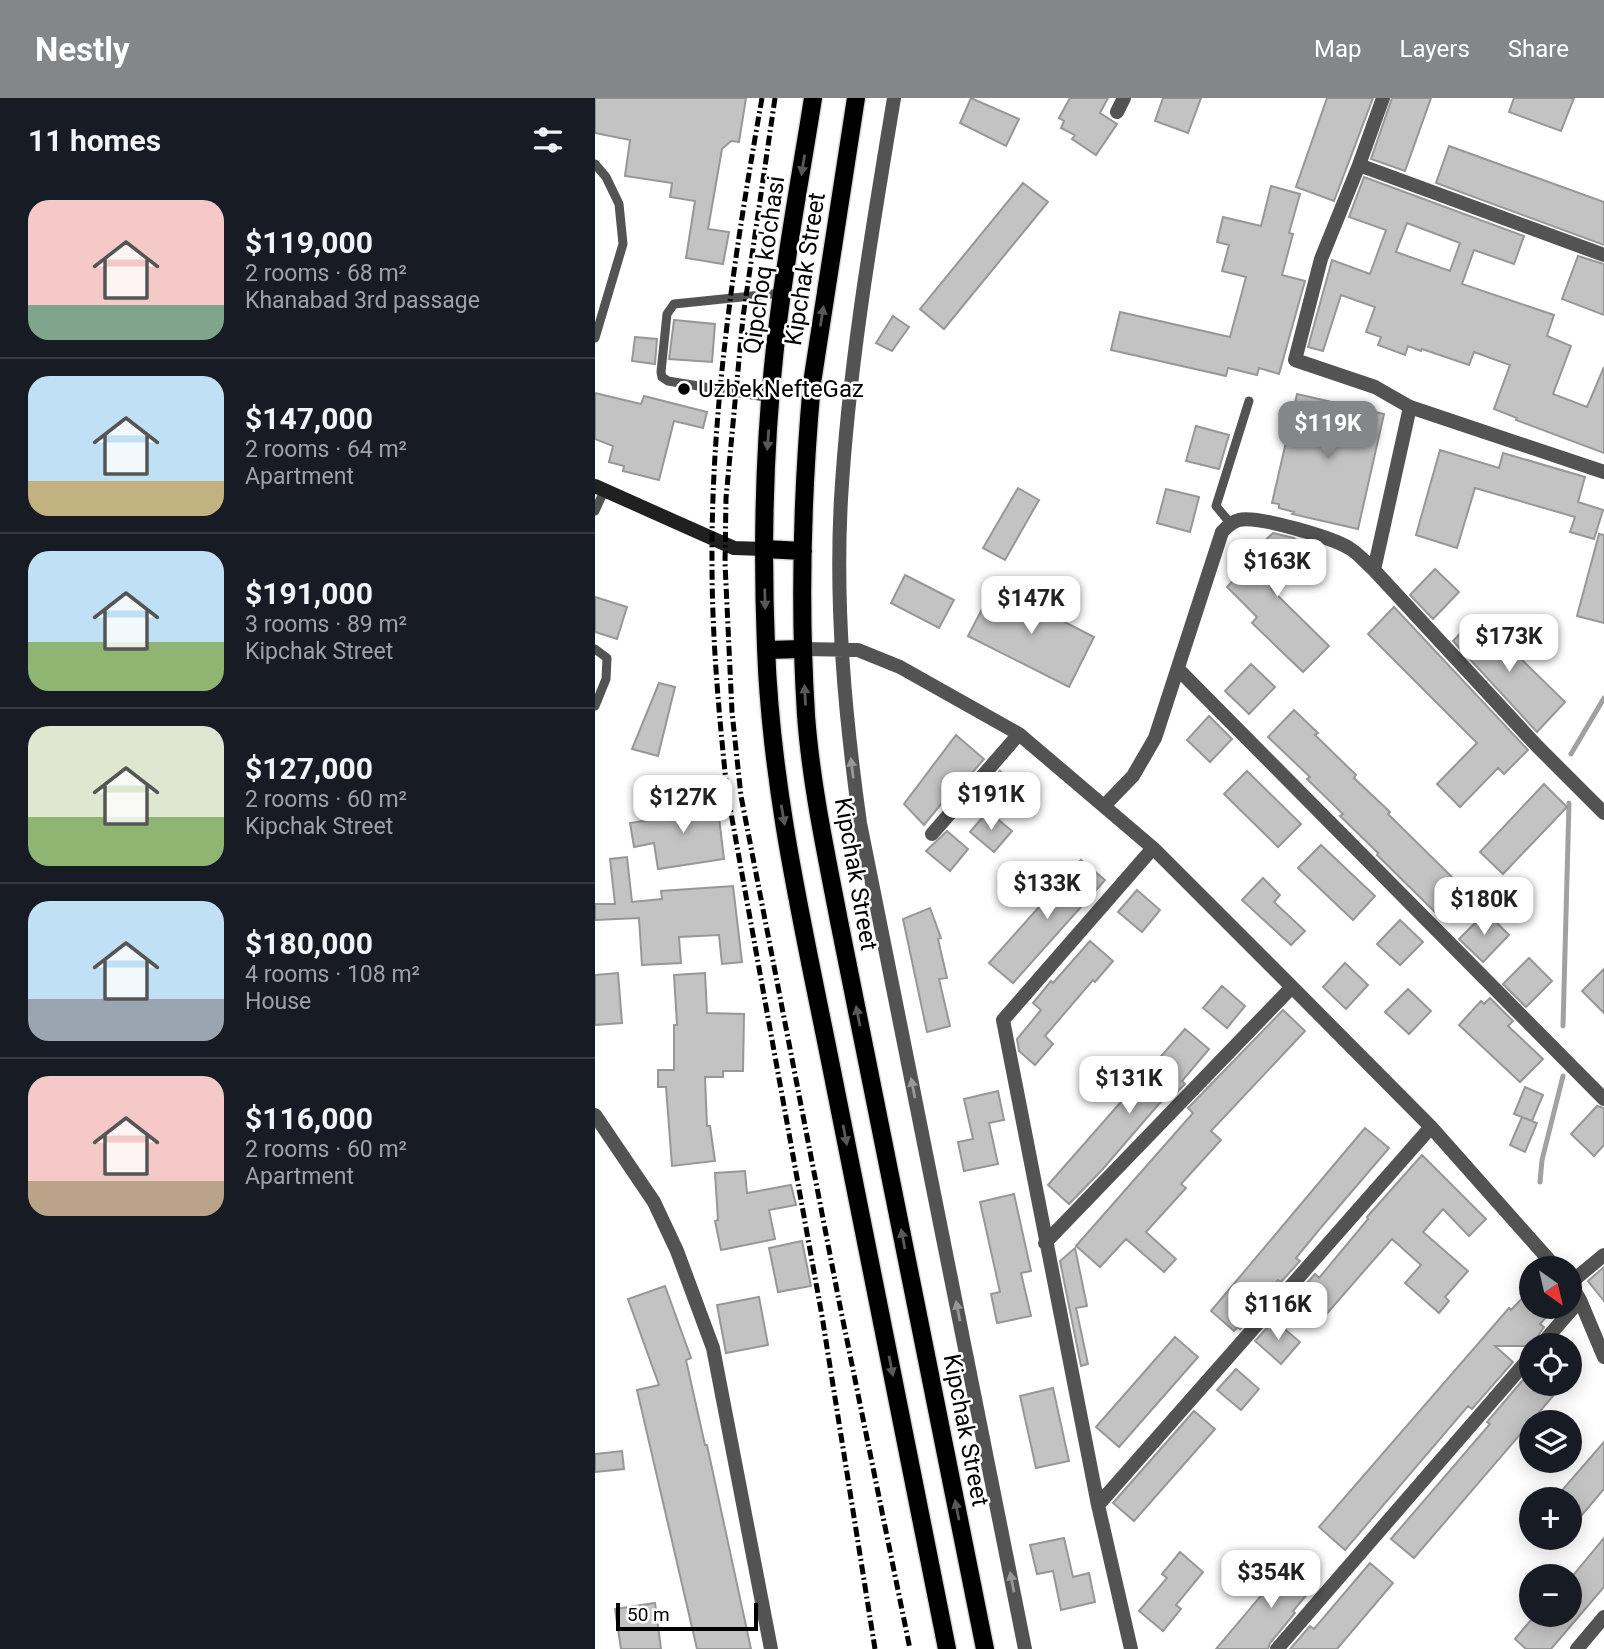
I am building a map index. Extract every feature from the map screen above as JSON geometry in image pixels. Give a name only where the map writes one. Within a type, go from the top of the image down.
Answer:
[{"type":"main road","name":"Qipchoq ko'chasi","points":[[766,650],[765,500],[775,346],[813,98]]},
{"type":"main road","name":"Kipchak Street","points":[[856,98],[812,383],[803,551],[803,649],[807,717],[826,854],[985,1649]]},
{"type":"main road","points":[[600,488],[734,548],[803,551]]},
{"type":"main road","points":[[803,649],[766,650],[777,771],[792,867],[947,1649]]},
{"type":"street","points":[[894,98],[863,288],[845,448],[840,539],[846,715],[860,822],[1025,1649]]},
{"type":"street","points":[[1117,112],[1124,98]]},
{"type":"street","points":[[1383,98],[1321,259],[1296,360],[1375,387],[1411,407],[1604,472]]},
{"type":"street","points":[[1359,165],[1604,255]]},
{"type":"street","points":[[1374,570],[1411,407]]},
{"type":"street","points":[[1104,806],[1133,776],[1155,738],[1222,532],[1230,523],[1251,519],[1291,527],[1349,548],[1374,570],[1537,746],[1604,813]]},
{"type":"street","points":[[803,649],[858,650],[900,667],[1019,734],[1153,848],[1431,1127],[1545,1256]]},
{"type":"street","points":[[1178,669],[1604,1099]]},
{"type":"street","points":[[932,834],[1019,734]]},
{"type":"street","points":[[1131,1649],[1098,1505],[1003,1020],[1153,848]]},
{"type":"street","points":[[1045,1243],[1292,987]]},
{"type":"street","points":[[595,1115],[654,1202],[677,1251],[713,1348],[771,1649]]},
{"type":"street","points":[[1098,1505],[1431,1127]]},
{"type":"street","points":[[1582,1273],[1604,1255]]},
{"type":"street","points":[[1582,1303],[1599,1333],[1604,1357]]},
{"type":"street","points":[[1277,1649],[1519,1370]]},
{"type":"street","points":[[1577,1649],[1604,1617]]},
{"type":"lane","points":[[595,164],[606,177],[619,204],[623,244],[595,338]]},
{"type":"lane","points":[[771,398],[664,379],[661,372],[667,314],[669,308],[679,302],[783,293]]},
{"type":"lane","points":[[1230,523],[1216,506],[1248,401]]},
{"type":"lane","points":[[595,511],[600,488]]},
{"type":"lane","points":[[595,649],[607,658],[606,678],[595,706]]},
{"type":"building","points":[[595,98],[746,98],[739,142],[731,141],[722,149],[708,229],[729,232],[723,264],[686,258],[695,201],[670,197],[672,183],[625,176],[630,140],[595,133]]},
{"type":"building","points":[[971,98],[1019,119],[1006,146],[960,123]]},
{"type":"building","points":[[1070,98],[1108,98],[1100,113],[1117,124],[1096,155],[1072,139],[1075,135],[1061,128],[1064,121],[1059,118]]},
{"type":"building","points":[[1163,98],[1201,98],[1188,133],[1155,121]]},
{"type":"building","points":[[1327,98],[1373,98],[1334,201],[1296,187]]},
{"type":"building","points":[[1392,98],[1431,98],[1405,171],[1371,159]]},
{"type":"building","points":[[1514,98],[1574,98],[1561,131],[1509,112]]},
{"type":"building","points":[[1449,146],[1604,202],[1604,245],[1436,183]]},
{"type":"building","points":[[1364,177],[1524,236],[1514,264],[1474,250],[1462,284],[1554,315],[1547,336],[1571,346],[1553,394],[1587,407],[1604,367],[1604,453],[1494,409],[1510,365],[1474,352],[1469,365],[1422,349],[1421,351],[1408,346],[1405,355],[1378,345],[1381,337],[1366,332],[1375,307],[1341,295],[1323,351],[1308,347],[1332,260],[1370,274],[1386,230],[1349,217]],"holes":[[[1407,223],[1460,243],[1450,271],[1396,252]]]},
{"type":"building","points":[[1023,183],[1048,202],[944,329],[920,309]]},
{"type":"building","points":[[1271,186],[1300,194],[1289,233],[1293,234],[1282,275],[1305,281],[1279,374],[1259,368],[1257,375],[1228,368],[1226,376],[1111,350],[1120,312],[1230,337],[1246,277],[1222,271],[1229,245],[1217,242],[1223,217],[1261,226]]},
{"type":"building","points":[[1578,256],[1604,264],[1604,315],[1562,299]]},
{"type":"building","points":[[893,316],[909,327],[892,351],[876,343]]},
{"type":"building","points":[[674,320],[715,324],[712,362],[669,359]]},
{"type":"building","points":[[635,337],[657,339],[655,364],[632,361]]},
{"type":"building","points":[[595,393],[641,404],[644,396],[707,412],[703,428],[674,421],[659,480],[623,471],[624,466],[609,462],[613,446],[595,439]]},
{"type":"building","points":[[1297,394],[1384,414],[1358,529],[1292,514],[1294,512],[1272,503]]},
{"type":"building","points":[[1196,426],[1229,435],[1219,469],[1186,461]]},
{"type":"building","points":[[1440,450],[1499,468],[1503,453],[1585,477],[1578,502],[1603,510],[1594,539],[1570,532],[1575,517],[1475,488],[1457,548],[1416,535]]},
{"type":"building","points":[[1018,488],[1039,500],[1005,560],[983,548]]},
{"type":"building","points":[[1166,489],[1199,497],[1190,532],[1157,523]]},
{"type":"building","points":[[1273,533],[1294,538],[1308,552],[1271,589],[1329,646],[1303,672],[1252,623],[1257,617],[1227,587],[1240,573],[1235,568]]},
{"type":"building","points":[[1599,534],[1604,535],[1604,623],[1577,616]]},
{"type":"building","points":[[1435,569],[1459,592],[1433,619],[1410,595]]},
{"type":"building","points":[[905,575],[954,600],[939,628],[891,603]]},
{"type":"building","points":[[994,586],[1094,637],[1069,687],[968,636]]},
{"type":"building","points":[[595,597],[627,607],[617,639],[595,632]]},
{"type":"building","points":[[1394,607],[1528,750],[1504,774],[1498,768],[1460,807],[1437,784],[1477,743],[1368,634]]},
{"type":"building","points":[[1477,616],[1565,702],[1537,732],[1453,641]]},
{"type":"building","points":[[1251,664],[1275,687],[1249,714],[1225,691]]},
{"type":"building","points":[[659,683],[675,687],[658,756],[632,749]]},
{"type":"building","points":[[1294,710],[1356,775],[1354,778],[1390,812],[1388,814],[1461,886],[1435,912],[1340,816],[1343,814],[1307,779],[1310,777],[1268,737]]},
{"type":"building","points":[[1209,716],[1232,739],[1210,762],[1187,740]]},
{"type":"building","points":[[956,735],[984,759],[966,780],[963,777],[924,825],[904,804]]},
{"type":"building","points":[[1000,771],[1021,789],[1002,810],[981,792]]},
{"type":"building","points":[[1247,771],[1301,824],[1278,847],[1224,794]]},
{"type":"building","points":[[1544,784],[1567,807],[1503,874],[1480,852]]},
{"type":"building","points":[[717,801],[724,859],[658,869],[654,843],[634,847],[630,823],[669,817],[667,808]]},
{"type":"building","points":[[988,811],[1012,831],[994,852],[970,832]]},
{"type":"building","points":[[947,831],[968,849],[950,871],[926,851]]},
{"type":"building","points":[[1321,845],[1375,896],[1353,920],[1298,868]]},
{"type":"building","points":[[627,857],[632,902],[662,899],[661,891],[733,886],[742,962],[722,964],[719,935],[679,937],[681,963],[642,965],[639,918],[595,920],[595,904],[615,904],[610,859]]},
{"type":"building","points":[[1081,860],[1105,880],[1013,983],[989,963]]},
{"type":"building","points":[[1263,878],[1280,895],[1274,902],[1305,931],[1291,945],[1242,900]]},
{"type":"building","points":[[1137,890],[1160,910],[1142,932],[1118,912]]},
{"type":"building","points":[[930,908],[941,938],[938,939],[947,978],[939,979],[950,1026],[927,1032],[903,919]]},
{"type":"building","points":[[1486,912],[1509,935],[1483,962],[1459,939]]},
{"type":"building","points":[[1400,920],[1423,942],[1400,965],[1377,944]]},
{"type":"building","points":[[1090,941],[1113,961],[1045,1036],[1053,1044],[1035,1065],[1019,1051],[1017,1039],[1041,1010],[1033,1003]]},
{"type":"building","points":[[1529,958],[1552,981],[1526,1007],[1503,984]]},
{"type":"building","points":[[1345,963],[1368,985],[1346,1009],[1323,987]]},
{"type":"building","points":[[1604,969],[1604,1013],[1582,991]]},
{"type":"building","points":[[618,973],[622,1023],[595,1025],[595,975]]},
{"type":"building","points":[[705,973],[707,1013],[744,1014],[743,1071],[723,1071],[723,1077],[705,1077],[707,1126],[710,1126],[715,1161],[672,1166],[666,1087],[658,1087],[658,1070],[674,1070],[674,1025],[677,1025],[674,975]]},
{"type":"building","points":[[1222,986],[1245,1006],[1227,1028],[1203,1008]]},
{"type":"building","points":[[1408,989],[1431,1011],[1409,1034],[1385,1012]]},
{"type":"building","points":[[1490,998],[1513,1021],[1508,1026],[1543,1059],[1520,1082],[1459,1025],[1481,1001],[1484,1004]]},
{"type":"building","points":[[1283,1010],[1305,1031],[1211,1131],[1221,1140],[1181,1184],[1186,1188],[1146,1232],[1176,1259],[1164,1272],[1126,1239],[1100,1267],[1076,1246],[1193,1113],[1188,1108]]},
{"type":"building","points":[[1185,1029],[1209,1049],[1182,1081],[1185,1084],[1174,1095],[1171,1092],[1158,1105],[1069,1204],[1048,1185]]},
{"type":"building","points":[[1525,1087],[1543,1095],[1532,1121],[1514,1114]]},
{"type":"building","points":[[998,1091],[1004,1120],[989,1123],[998,1164],[964,1171],[958,1142],[973,1139],[964,1099]]},
{"type":"building","points":[[1597,1106],[1604,1108],[1604,1145],[1594,1156],[1571,1134]]},
{"type":"building","points":[[1522,1117],[1537,1123],[1525,1152],[1510,1145]]},
{"type":"building","points":[[1365,1128],[1389,1148],[1296,1258],[1300,1261],[1281,1282],[1278,1280],[1256,1305],[1259,1308],[1240,1329],[1238,1327],[1234,1331],[1211,1311]]},
{"type":"building","points":[[1422,1155],[1486,1219],[1469,1236],[1443,1209],[1423,1232],[1468,1271],[1445,1297],[1449,1301],[1439,1313],[1405,1283],[1421,1265],[1392,1239],[1323,1318],[1296,1295],[1315,1274],[1319,1278],[1367,1217]]},
{"type":"building","points":[[745,1171],[747,1193],[791,1185],[796,1205],[769,1210],[775,1239],[721,1250],[715,1221],[718,1220],[715,1173]]},
{"type":"building","points":[[1014,1194],[1031,1271],[1021,1273],[1031,1316],[997,1323],[991,1294],[1000,1292],[980,1202]]},
{"type":"building","points":[[802,1241],[811,1286],[778,1292],[769,1248]]},
{"type":"building","points":[[1075,1248],[1087,1306],[1076,1308],[1088,1364],[1081,1366],[1060,1261]]},
{"type":"building","points":[[1604,1267],[1604,1301],[1588,1281]]},
{"type":"building","points":[[665,1286],[691,1358],[686,1360],[751,1649],[697,1649],[637,1390],[659,1385],[628,1299]]},
{"type":"building","points":[[759,1297],[768,1345],[726,1353],[717,1305]]},
{"type":"building","points":[[1519,1302],[1519,1320],[1544,1320],[1540,1324],[1544,1327],[1540,1333],[1519,1333],[1519,1346],[1495,1346],[1513,1362],[1472,1409],[1468,1406],[1345,1550],[1319,1527],[1509,1308],[1511,1310]]},
{"type":"building","points":[[1274,1320],[1300,1342],[1281,1364],[1255,1341]]},
{"type":"building","points":[[1175,1337],[1198,1357],[1119,1447],[1096,1427]]},
{"type":"building","points":[[1236,1369],[1259,1389],[1241,1410],[1217,1390]]},
{"type":"building","points":[[1519,1385],[1519,1396],[1553,1396],[1541,1410],[1519,1410],[1519,1436],[1414,1558],[1391,1539],[1490,1424],[1487,1422]]},
{"type":"building","points":[[1053,1388],[1069,1461],[1036,1468],[1020,1396]]},
{"type":"building","points":[[1194,1411],[1215,1429],[1134,1521],[1113,1503]]},
{"type":"building","points":[[1604,1442],[1604,1489],[1582,1515],[1582,1487],[1565,1487],[1577,1473],[1582,1473],[1582,1467]]},
{"type":"building","points":[[622,1451],[624,1469],[595,1472],[595,1454]]},
{"type":"building","points":[[1064,1538],[1073,1577],[1089,1573],[1095,1602],[1061,1610],[1053,1571],[1037,1574],[1030,1545]]},
{"type":"building","points":[[1604,1538],[1604,1587],[1582,1613],[1582,1565]]},
{"type":"building","points":[[1180,1552],[1203,1572],[1176,1605],[1181,1609],[1163,1631],[1139,1611],[1167,1578],[1162,1574]]},
{"type":"building","points":[[1292,1559],[1318,1581],[1293,1611],[1295,1613],[1268,1649],[1216,1649]]},
{"type":"building","points":[[1370,1563],[1393,1583],[1337,1649],[1290,1649],[1310,1626],[1314,1629]]},
{"type":"building","points":[[655,1603],[661,1649],[621,1649],[615,1609]]},
{"type":"building","points":[[1525,1627],[1570,1627],[1551,1649],[1526,1649],[1515,1639]]},
{"type":"waterway","points":[[1571,754],[1604,698]]},
{"type":"waterway","points":[[1563,1026],[1569,803]]},
{"type":"waterway","points":[[1540,1182],[1542,1160],[1563,1076]]},
{"type":"railway","points":[[762,98],[734,271],[720,388],[712,563],[717,677],[727,791],[822,1316],[875,1649]]},
{"type":"railway","points":[[775,98],[743,317],[726,498],[725,563],[732,712],[741,796],[910,1649]]},
{"type":"place","name":"UzbekNefteGaz","points":[[684,389]]}]
